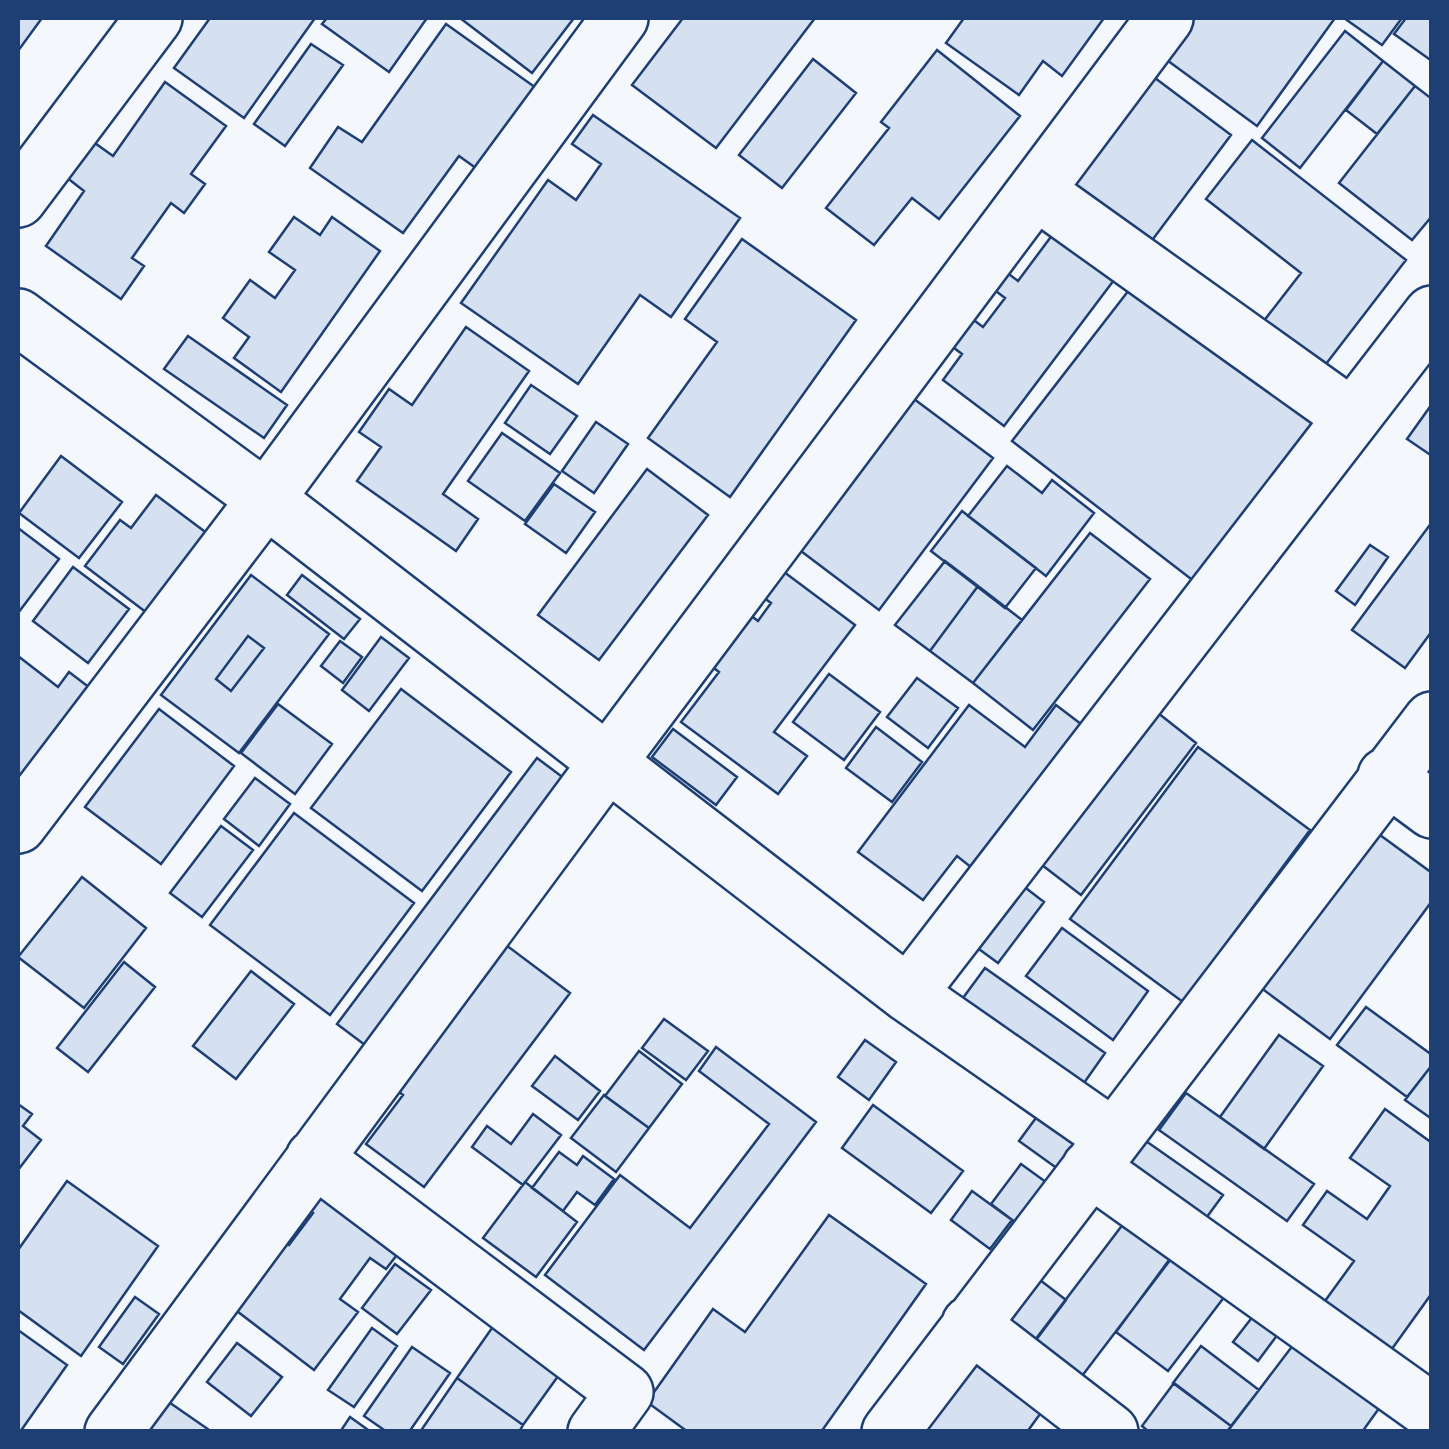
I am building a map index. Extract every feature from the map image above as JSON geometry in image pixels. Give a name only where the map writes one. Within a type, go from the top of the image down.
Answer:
[{"type":"street","points":[[18,199],[154,18]]},
{"type":"street","points":[[18,825],[266,499],[620,18]]},
{"type":"street","points":[[113,1432],[1165,18]]},
{"type":"street","points":[[1036,191],[1352,417]]},
{"type":"street","points":[[908,994],[1432,314]]},
{"type":"street","points":[[18,317],[266,499],[908,994],[1419,1416]]},
{"type":"street","points":[[890,1432],[1432,720]]},
{"type":"street","points":[[1386,776],[1432,810]]},
{"type":"street","points":[[314,1158],[625,1392],[596,1432]]},
{"type":"street","points":[[970,1324],[1110,1432]]},
{"type":"building","points":[[18,18],[42,18],[18,51]]},
{"type":"building","points":[[210,18],[315,18],[244,118],[174,68]]},
{"type":"building","points":[[327,18],[427,18],[389,72],[322,24]]},
{"type":"building","points":[[460,18],[574,18],[532,73]]},
{"type":"building","points":[[683,18],[815,18],[716,148],[632,85]]},
{"type":"building","points":[[964,18],[1104,18],[1062,76],[1043,61],[1019,95],[946,43]]},
{"type":"building","points":[[1187,18],[1335,18],[1257,126],[1160,55]]},
{"type":"building","points":[[1344,18],[1402,18],[1382,45]]},
{"type":"building","points":[[1406,18],[1432,18],[1432,61],[1394,34]]},
{"type":"building","points":[[446,24],[546,95],[487,176],[459,156],[403,233],[310,168],[338,127],[362,142]]},
{"type":"building","points":[[1345,31],[1383,61],[1300,168],[1262,138]]},
{"type":"building","points":[[311,44],[343,65],[285,146],[254,124]]},
{"type":"building","points":[[937,50],[1020,116],[939,219],[912,198],[874,245],[826,208],[889,128],[881,122]]},
{"type":"building","points":[[813,59],[856,93],[782,188],[739,155]]},
{"type":"building","points":[[1383,61],[1415,86],[1377,134],[1346,110]]},
{"type":"building","points":[[1151,75],[1231,135],[1144,251],[1064,190]]},
{"type":"building","points":[[165,82],[226,126],[191,174],[205,184],[184,213],[171,203],[132,258],[144,266],[121,299],[46,246],[84,191],[66,177],[92,141],[113,156]]},
{"type":"building","points":[[1415,86],[1432,99],[1432,216],[1412,240],[1339,183]]},
{"type":"building","points":[[593,115],[740,218],[671,317],[640,295],[578,384],[461,303],[548,180],[576,200],[601,164],[572,144]]},
{"type":"building","points":[[1252,140],[1406,260],[1316,377],[1256,331],[1301,273],[1206,199]]},
{"type":"building","points":[[294,217],[320,235],[332,217],[380,251],[281,392],[234,358],[249,337],[223,318],[250,280],[275,298],[295,270],[269,252]]},
{"type":"building","points":[[1053,234],[1114,280],[1004,426],[943,380],[962,354],[937,335],[958,308],[983,327],[1005,298],[980,279],[993,262],[1018,281]]},
{"type":"building","points":[[742,239],[856,320],[730,497],[648,438],[717,342],[685,319]]},
{"type":"building","points":[[1136,281],[1318,422],[1195,582],[1012,441]]},
{"type":"building","points":[[466,327],[529,371],[443,494],[478,519],[456,551],[357,481],[381,447],[359,432],[389,389],[412,405]]},
{"type":"building","points":[[188,336],[287,405],[264,438],[164,369]]},
{"type":"building","points":[[531,385],[577,416],[550,454],[505,423]]},
{"type":"building","points":[[902,390],[993,458],[879,610],[789,542]]},
{"type":"building","points":[[1432,404],[1432,456],[1407,439]]},
{"type":"building","points":[[596,422],[628,444],[594,493],[562,471]]},
{"type":"building","points":[[502,433],[560,473],[525,521],[468,481]]},
{"type":"building","points":[[61,456],[122,502],[79,558],[19,513]]},
{"type":"building","points":[[1007,466],[1042,493],[1052,480],[1094,513],[1046,576],[968,516]]},
{"type":"building","points":[[647,469],[708,515],[599,660],[538,615]]},
{"type":"building","points":[[554,484],[595,512],[566,553],[525,524]]},
{"type":"building","points":[[156,495],[216,540],[155,619],[85,566],[120,520],[131,528]]},
{"type":"building","points":[[962,511],[1036,568],[1005,608],[931,551]]},
{"type":"building","points":[[1432,522],[1432,631],[1405,668],[1352,630]]},
{"type":"building","points":[[18,528],[59,559],[18,613]]},
{"type":"building","points":[[1090,533],[1150,579],[1033,730],[973,683]]},
{"type":"building","points":[[1370,545],[1388,557],[1355,605],[1336,591]]},
{"type":"building","points":[[768,560],[855,625],[774,732],[807,756],[778,794],[681,722],[719,672],[702,659],[741,608],[758,621],[771,603],[748,586]]},
{"type":"building","points":[[945,561],[978,586],[930,651],[895,625]]},
{"type":"building","points":[[73,567],[129,609],[88,663],[33,621]]},
{"type":"building","points":[[251,575],[329,634],[239,753],[161,695]],"holes":[[[248,636],[264,648],[231,691],[216,679]]]},
{"type":"building","points":[[302,575],[360,619],[344,639],[287,595]]},
{"type":"building","points":[[978,586],[1022,620],[973,683],[930,651]]},
{"type":"building","points":[[248,636],[264,648],[231,691],[216,679]]},
{"type":"building","points":[[381,637],[409,658],[369,711],[342,690]]},
{"type":"building","points":[[340,641],[362,657],[343,683],[321,666]]},
{"type":"building","points":[[18,656],[58,687],[69,672],[94,691],[18,793]]},
{"type":"building","points":[[829,674],[880,712],[844,760],[793,722]]},
{"type":"building","points":[[917,678],[958,708],[928,748],[887,717]]},
{"type":"building","points":[[401,689],[511,772],[422,891],[311,808]]},
{"type":"building","points":[[278,704],[332,744],[295,794],[241,753]]},
{"type":"building","points":[[969,705],[1025,747],[1056,705],[1081,724],[972,868],[957,856],[923,900],[858,852]]},
{"type":"building","points":[[159,709],[234,766],[161,864],[85,807]]},
{"type":"building","points":[[1158,713],[1196,743],[1081,895],[1042,865]]},
{"type":"building","points":[[876,727],[922,762],[892,802],[846,768]]},
{"type":"building","points":[[673,729],[737,777],[716,805],[652,757]]},
{"type":"building","points":[[1198,747],[1310,830],[1183,1002],[1070,919]]},
{"type":"building","points":[[537,758],[577,788],[377,1054],[337,1024]]},
{"type":"building","points":[[255,778],[290,804],[259,846],[224,819]]},
{"type":"building","points":[[294,813],[414,903],[330,1015],[210,925]]},
{"type":"building","points":[[221,826],[253,850],[202,917],[170,893]]},
{"type":"building","points":[[1369,827],[1432,873],[1432,901],[1330,1039],[1253,982]]},
{"type":"building","points":[[82,877],[146,928],[84,1008],[18,957]]},
{"type":"building","points":[[1018,882],[1044,902],[998,963],[972,944]]},
{"type":"building","points":[[1062,928],[1148,991],[1113,1040],[1026,976]]},
{"type":"building","points":[[494,936],[570,993],[424,1187],[366,1144],[403,1095],[385,1081]]},
{"type":"building","points":[[124,962],[155,987],[88,1072],[57,1048]]},
{"type":"building","points":[[985,968],[1105,1053],[1084,1083],[963,998]]},
{"type":"building","points":[[251,971],[294,1004],[236,1079],[193,1046]]},
{"type":"building","points":[[1366,1007],[1432,1055],[1432,1065],[1407,1097],[1337,1045]]},
{"type":"building","points":[[664,1019],[708,1051],[686,1080],[642,1048]]},
{"type":"building","points":[[1279,1035],[1323,1066],[1264,1149],[1220,1117]]},
{"type":"building","points":[[865,1040],[896,1062],[869,1100],[838,1077]]},
{"type":"building","points":[[716,1047],[816,1122],[644,1350],[545,1275],[620,1175],[690,1228],[769,1124],[699,1071]]},
{"type":"building","points":[[639,1051],[682,1084],[649,1128],[605,1096]]},
{"type":"building","points":[[555,1056],[600,1091],[578,1120],[532,1086]]},
{"type":"building","points":[[1432,1065],[1432,1119],[1405,1100]]},
{"type":"building","points":[[1186,1093],[1314,1184],[1287,1221],[1159,1130]]},
{"type":"building","points":[[604,1095],[649,1128],[616,1172],[571,1138]]},
{"type":"building","points":[[18,1104],[32,1114],[23,1126],[41,1140],[18,1170]]},
{"type":"building","points":[[873,1105],[963,1171],[931,1213],[842,1148]]},
{"type":"building","points":[[1385,1109],[1432,1143],[1432,1293],[1384,1360],[1317,1312],[1354,1261],[1303,1225],[1327,1191],[1367,1219],[1390,1186],[1350,1158]]},
{"type":"building","points":[[1041,1111],[1080,1140],[1058,1169],[1019,1141]]},
{"type":"building","points":[[533,1114],[561,1135],[523,1185],[472,1147],[487,1126],[511,1144]]},
{"type":"building","points":[[1143,1139],[1223,1195],[1201,1225],[1122,1168]]},
{"type":"building","points":[[559,1152],[577,1165],[583,1156],[614,1179],[595,1205],[577,1192],[563,1211],[532,1188]]},
{"type":"building","points":[[1021,1164],[1061,1193],[1031,1234],[991,1204]]},
{"type":"building","points":[[323,1172],[410,1238],[386,1269],[370,1258],[340,1299],[358,1312],[314,1370],[225,1302],[276,1235],[289,1245],[313,1213],[300,1204]]},
{"type":"building","points":[[67,1181],[158,1246],[81,1356],[18,1310],[18,1250]]},
{"type":"building","points":[[525,1182],[577,1222],[536,1277],[483,1238]]},
{"type":"building","points":[[972,1191],[1012,1220],[990,1249],[951,1220]]},
{"type":"building","points":[[829,1215],[926,1284],[821,1432],[688,1432],[647,1402],[713,1309],[745,1332]]},
{"type":"building","points":[[1130,1215],[1177,1251],[1082,1376],[1035,1340]]},
{"type":"building","points":[[1172,1256],[1225,1296],[1168,1371],[1116,1332]]},
{"type":"building","points":[[395,1264],[431,1290],[397,1334],[362,1308]]},
{"type":"building","points":[[1040,1280],[1066,1300],[1036,1340],[1010,1320]]},
{"type":"building","points":[[135,1297],[159,1314],[123,1364],[99,1347]]},
{"type":"building","points":[[1257,1311],[1281,1330],[1258,1361],[1233,1342]]},
{"type":"building","points":[[499,1318],[566,1365],[523,1425],[457,1378]]},
{"type":"building","points":[[372,1328],[397,1346],[354,1407],[328,1390]]},
{"type":"building","points":[[18,1330],[67,1365],[20,1432],[18,1432]]},
{"type":"building","points":[[1300,1336],[1385,1400],[1362,1432],[1227,1432]]},
{"type":"building","points":[[237,1343],[282,1377],[251,1416],[207,1382]]},
{"type":"building","points":[[1201,1346],[1259,1390],[1231,1426],[1173,1383]]},
{"type":"building","points":[[412,1347],[450,1373],[409,1432],[387,1432],[364,1416]]},
{"type":"building","points":[[981,1351],[1048,1403],[1027,1432],[919,1432]]},
{"type":"building","points":[[457,1378],[523,1425],[519,1432],[420,1432]]},
{"type":"building","points":[[1174,1383],[1231,1426],[1227,1432],[1149,1432],[1142,1426]]},
{"type":"building","points":[[163,1398],[212,1432],[140,1432]]},
{"type":"building","points":[[350,1417],[371,1432],[340,1432]]}]
